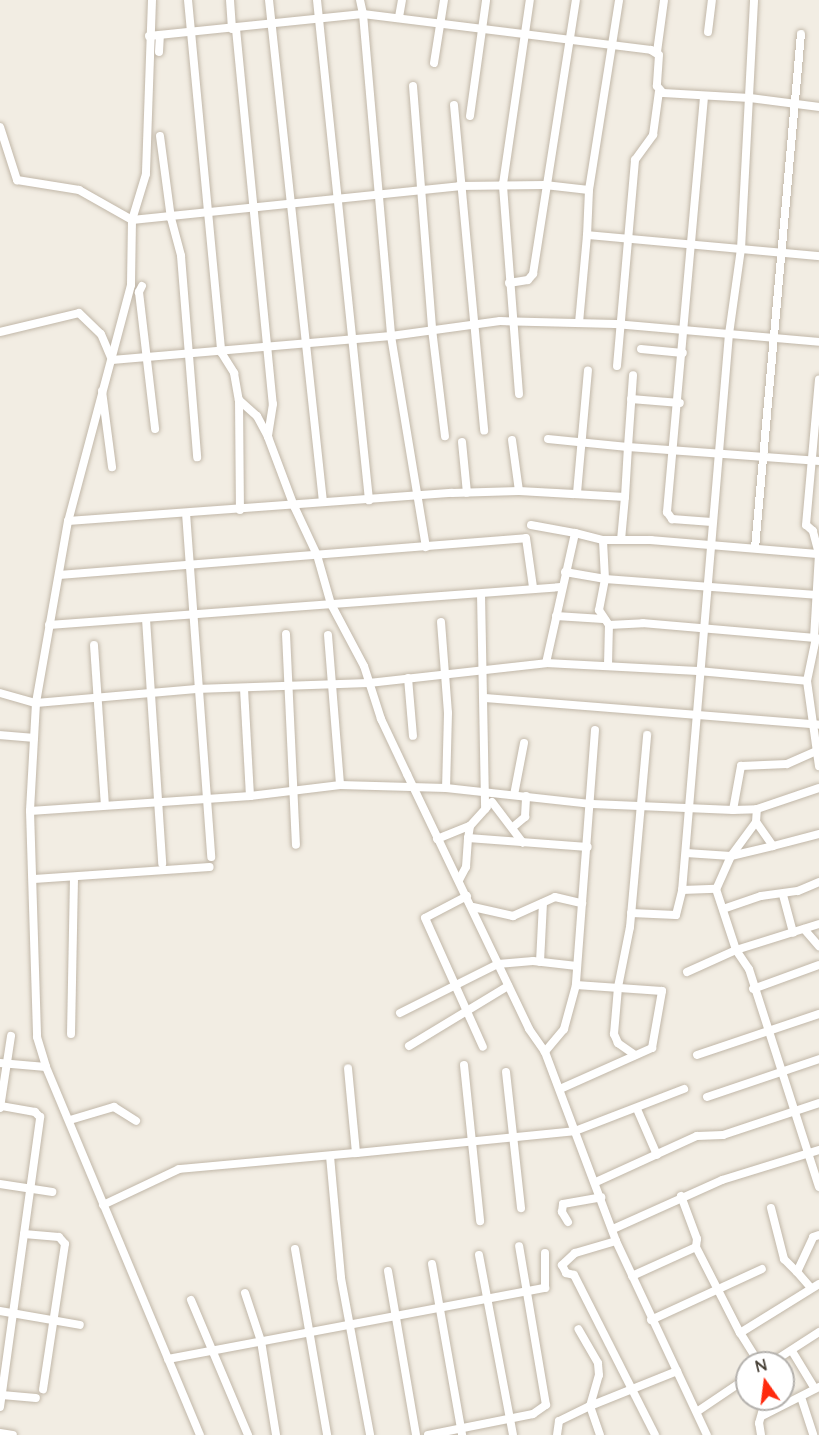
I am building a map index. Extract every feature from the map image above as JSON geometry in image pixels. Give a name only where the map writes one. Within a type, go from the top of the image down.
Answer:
[{"type":"street","points":[[152,0],[145,184],[132,220],[131,285],[68,521],[36,703],[30,810],[34,879],[37,1037],[46,1067],[200,1435]]},
{"type":"street","points":[[188,0],[210,215],[221,352],[234,373],[239,400],[240,510]]},
{"type":"street","points":[[230,0],[273,404],[268,436]]},
{"type":"street","points":[[269,0],[322,502]]},
{"type":"street","points":[[317,0],[350,337],[369,500]]},
{"type":"street","points":[[360,0],[392,336],[405,434],[420,498],[426,547]]},
{"type":"street","points":[[399,17],[402,0]]},
{"type":"street","points":[[434,63],[444,0]]},
{"type":"street","points":[[470,117],[486,0]]},
{"type":"street","points":[[519,394],[509,283],[504,184],[530,0]]},
{"type":"street","points":[[509,283],[532,278],[576,0]]},
{"type":"street","points":[[579,323],[587,235],[588,190],[619,0]]},
{"type":"street","points":[[618,366],[635,160],[653,135],[659,92],[657,52],[664,0]]},
{"type":"street","points":[[708,32],[712,0]]},
{"type":"street","points":[[631,913],[676,915],[682,890],[698,671],[720,455],[729,334],[741,249],[754,0]]},
{"type":"street","points":[[149,36],[234,29],[271,21],[363,14],[482,26],[611,47],[657,52]]},
{"type":"street","points":[[755,548],[766,460],[774,338],[801,34]]},
{"type":"street","points":[[159,52],[160,35]]},
{"type":"street","points":[[413,86],[432,330],[445,436]]},
{"type":"street","points":[[659,92],[704,97],[750,98],[819,107]]},
{"type":"street","points":[[704,97],[669,515],[672,519],[712,522]]},
{"type":"street","points":[[454,105],[459,186],[484,431]]},
{"type":"street","points":[[0,128],[16,180],[79,190],[132,220],[210,215],[459,186],[545,185],[588,190]]},
{"type":"street","points":[[160,136],[171,218],[181,256],[197,457]]},
{"type":"street","points":[[587,235],[819,256]]},
{"type":"street","points":[[142,286],[139,292],[155,429]]},
{"type":"street","points":[[0,332],[79,312],[101,334],[112,360]]},
{"type":"street","points":[[112,360],[221,352],[350,337],[392,336],[472,324],[512,321],[620,324],[819,342]]},
{"type":"street","points":[[640,349],[683,353]]},
{"type":"street","points":[[577,493],[579,443],[588,370]]},
{"type":"street","points":[[621,540],[633,375]]},
{"type":"street","points":[[819,380],[816,461],[806,525],[813,531],[819,554],[816,638],[807,681],[815,725],[814,752],[819,766]]},
{"type":"street","points":[[102,391],[112,467]]},
{"type":"street","points":[[631,399],[680,404]]},
{"type":"street","points":[[239,400],[257,416],[268,436],[294,506],[317,555],[331,604],[369,683],[437,839],[473,907],[508,986],[544,1052],[602,1197],[616,1240],[651,1320],[698,1411],[707,1435]]},
{"type":"street","points":[[548,439],[766,460],[816,461]]},
{"type":"street","points":[[512,440],[519,491]]},
{"type":"street","points":[[462,442],[467,493]]},
{"type":"street","points":[[68,521],[467,493],[519,491],[625,496]]},
{"type":"street","points":[[186,513],[187,566],[204,799],[211,857]]},
{"type":"street","points":[[531,525],[603,540],[710,544],[819,554]]},
{"type":"street","points":[[546,663],[561,587],[575,533]]},
{"type":"street","points":[[59,575],[526,538],[533,587]]},
{"type":"street","points":[[603,540],[605,579],[599,604],[606,622],[608,665]]},
{"type":"street","points":[[565,572],[605,579],[816,595]]},
{"type":"street","points":[[49,625],[482,594],[533,587],[561,587]]},
{"type":"street","points":[[482,594],[486,698],[485,809]]},
{"type":"street","points":[[556,616],[816,638]]},
{"type":"street","points":[[146,619],[148,696],[162,863]]},
{"type":"street","points":[[441,622],[446,673],[446,788]]},
{"type":"street","points":[[286,634],[296,845]]},
{"type":"street","points":[[328,635],[340,785]]},
{"type":"street","points":[[94,645],[105,805]]},
{"type":"street","points":[[0,693],[36,703],[98,700],[196,689],[289,688],[369,683],[546,663],[698,671],[807,681]]},
{"type":"street","points":[[408,678],[413,736]]},
{"type":"street","points":[[244,689],[250,796]]},
{"type":"street","points":[[486,698],[815,725]]},
{"type":"street","points":[[544,1052],[564,1029],[576,985],[596,730]]},
{"type":"street","points":[[0,735],[34,738]]},
{"type":"street","points":[[635,1055],[616,1039],[618,987],[631,913],[647,735]]},
{"type":"street","points":[[514,795],[524,743]]},
{"type":"street","points":[[733,810],[741,766],[787,764],[814,752]]},
{"type":"street","points":[[30,810],[250,796],[340,785],[446,788],[592,804],[733,810],[757,809],[819,788]]},
{"type":"street","points":[[437,839],[470,826],[501,794]]},
{"type":"street","points":[[513,827],[525,817],[526,796]]},
{"type":"street","points":[[492,802],[523,843]]},
{"type":"street","points":[[757,809],[756,822],[731,856],[716,889],[736,950],[749,969],[753,989],[819,1187]]},
{"type":"street","points":[[756,822],[772,846]]},
{"type":"street","points":[[459,880],[466,867],[470,826]]},
{"type":"street","points":[[686,852],[731,856],[819,834]]},
{"type":"street","points":[[468,838],[588,848]]},
{"type":"street","points":[[34,879],[210,867]]},
{"type":"street","points":[[71,1034],[74,877]]},
{"type":"street","points":[[723,909],[761,896],[783,895],[819,882]]},
{"type":"street","points":[[682,890],[716,889]]},
{"type":"street","points":[[783,895],[793,933]]},
{"type":"street","points":[[467,896],[425,918],[483,1047]]},
{"type":"street","points":[[473,907],[513,916],[563,897],[582,903]]},
{"type":"street","points":[[540,962],[543,903]]},
{"type":"street","points":[[687,972],[736,950],[819,924]]},
{"type":"street","points":[[804,929],[819,945]]},
{"type":"street","points":[[400,1013],[498,964],[540,962],[577,966]]},
{"type":"street","points":[[753,989],[819,965]]},
{"type":"street","points":[[560,1089],[652,1048],[662,991],[576,985]]},
{"type":"street","points":[[409,1046],[508,986]]},
{"type":"street","points":[[697,1056],[819,1014]]},
{"type":"street","points":[[0,1407],[32,1190],[38,1114],[0,1108],[4,1064],[11,1036]]},
{"type":"street","points":[[707,1097],[819,1059]]},
{"type":"street","points":[[4,1064],[46,1067]]},
{"type":"street","points":[[464,1065],[480,1221]]},
{"type":"street","points":[[348,1068],[356,1153]]},
{"type":"street","points":[[506,1072],[521,1208]]},
{"type":"street","points":[[103,1205],[179,1169],[575,1131],[684,1089]]},
{"type":"street","points":[[596,1182],[697,1136],[723,1135],[819,1103]]},
{"type":"street","points":[[70,1120],[114,1107],[130,1114],[136,1121]]},
{"type":"street","points":[[637,1109],[657,1155]]},
{"type":"street","points":[[613,1229],[681,1196],[819,1150]]},
{"type":"street","points":[[330,1156],[349,1323],[370,1435]]},
{"type":"street","points":[[0,1184],[51,1192]]},
{"type":"street","points":[[681,1196],[698,1239],[696,1246],[716,1290],[751,1351]]},
{"type":"street","points":[[568,1222],[563,1204],[602,1197]]},
{"type":"street","points":[[771,1208],[784,1259],[811,1288]]},
{"type":"street","points":[[24,1234],[59,1237],[64,1241],[43,1389]]},
{"type":"street","points":[[796,1272],[813,1237],[819,1235]]},
{"type":"street","points":[[616,1240],[575,1253],[562,1265],[566,1273],[574,1275],[631,1392],[655,1435]]},
{"type":"street","points":[[428,1435],[461,1432],[542,1411],[546,1405],[519,1246]]},
{"type":"street","points":[[632,1276],[696,1246]]},
{"type":"street","points":[[295,1249],[307,1332],[327,1435]]},
{"type":"street","points":[[168,1359],[396,1314],[527,1293],[547,1287],[545,1253]]},
{"type":"street","points":[[479,1255],[513,1435]]},
{"type":"street","points":[[432,1264],[461,1432]]},
{"type":"street","points":[[651,1320],[762,1269]]},
{"type":"street","points":[[388,1271],[416,1435]]},
{"type":"street","points":[[740,1333],[819,1284]]},
{"type":"street","points":[[245,1293],[261,1341],[276,1435]]},
{"type":"street","points":[[191,1300],[248,1435]]},
{"type":"street","points":[[0,1311],[80,1325]]},
{"type":"street","points":[[578,1329],[598,1368],[590,1406],[600,1435]]},
{"type":"street","points":[[792,1351],[819,1332]]},
{"type":"street","points":[[762,1416],[817,1388],[795,1355]]},
{"type":"street","points":[[557,1435],[559,1421],[677,1371]]},
{"type":"street","points":[[698,1411],[735,1386]]},
{"type":"street","points":[[2,1395],[36,1398]]},
{"type":"street","points":[[801,1397],[813,1435]]},
{"type":"street","points":[[761,1435],[763,1411]]},
{"type":"street","points":[[0,1433],[14,1435]]}]
